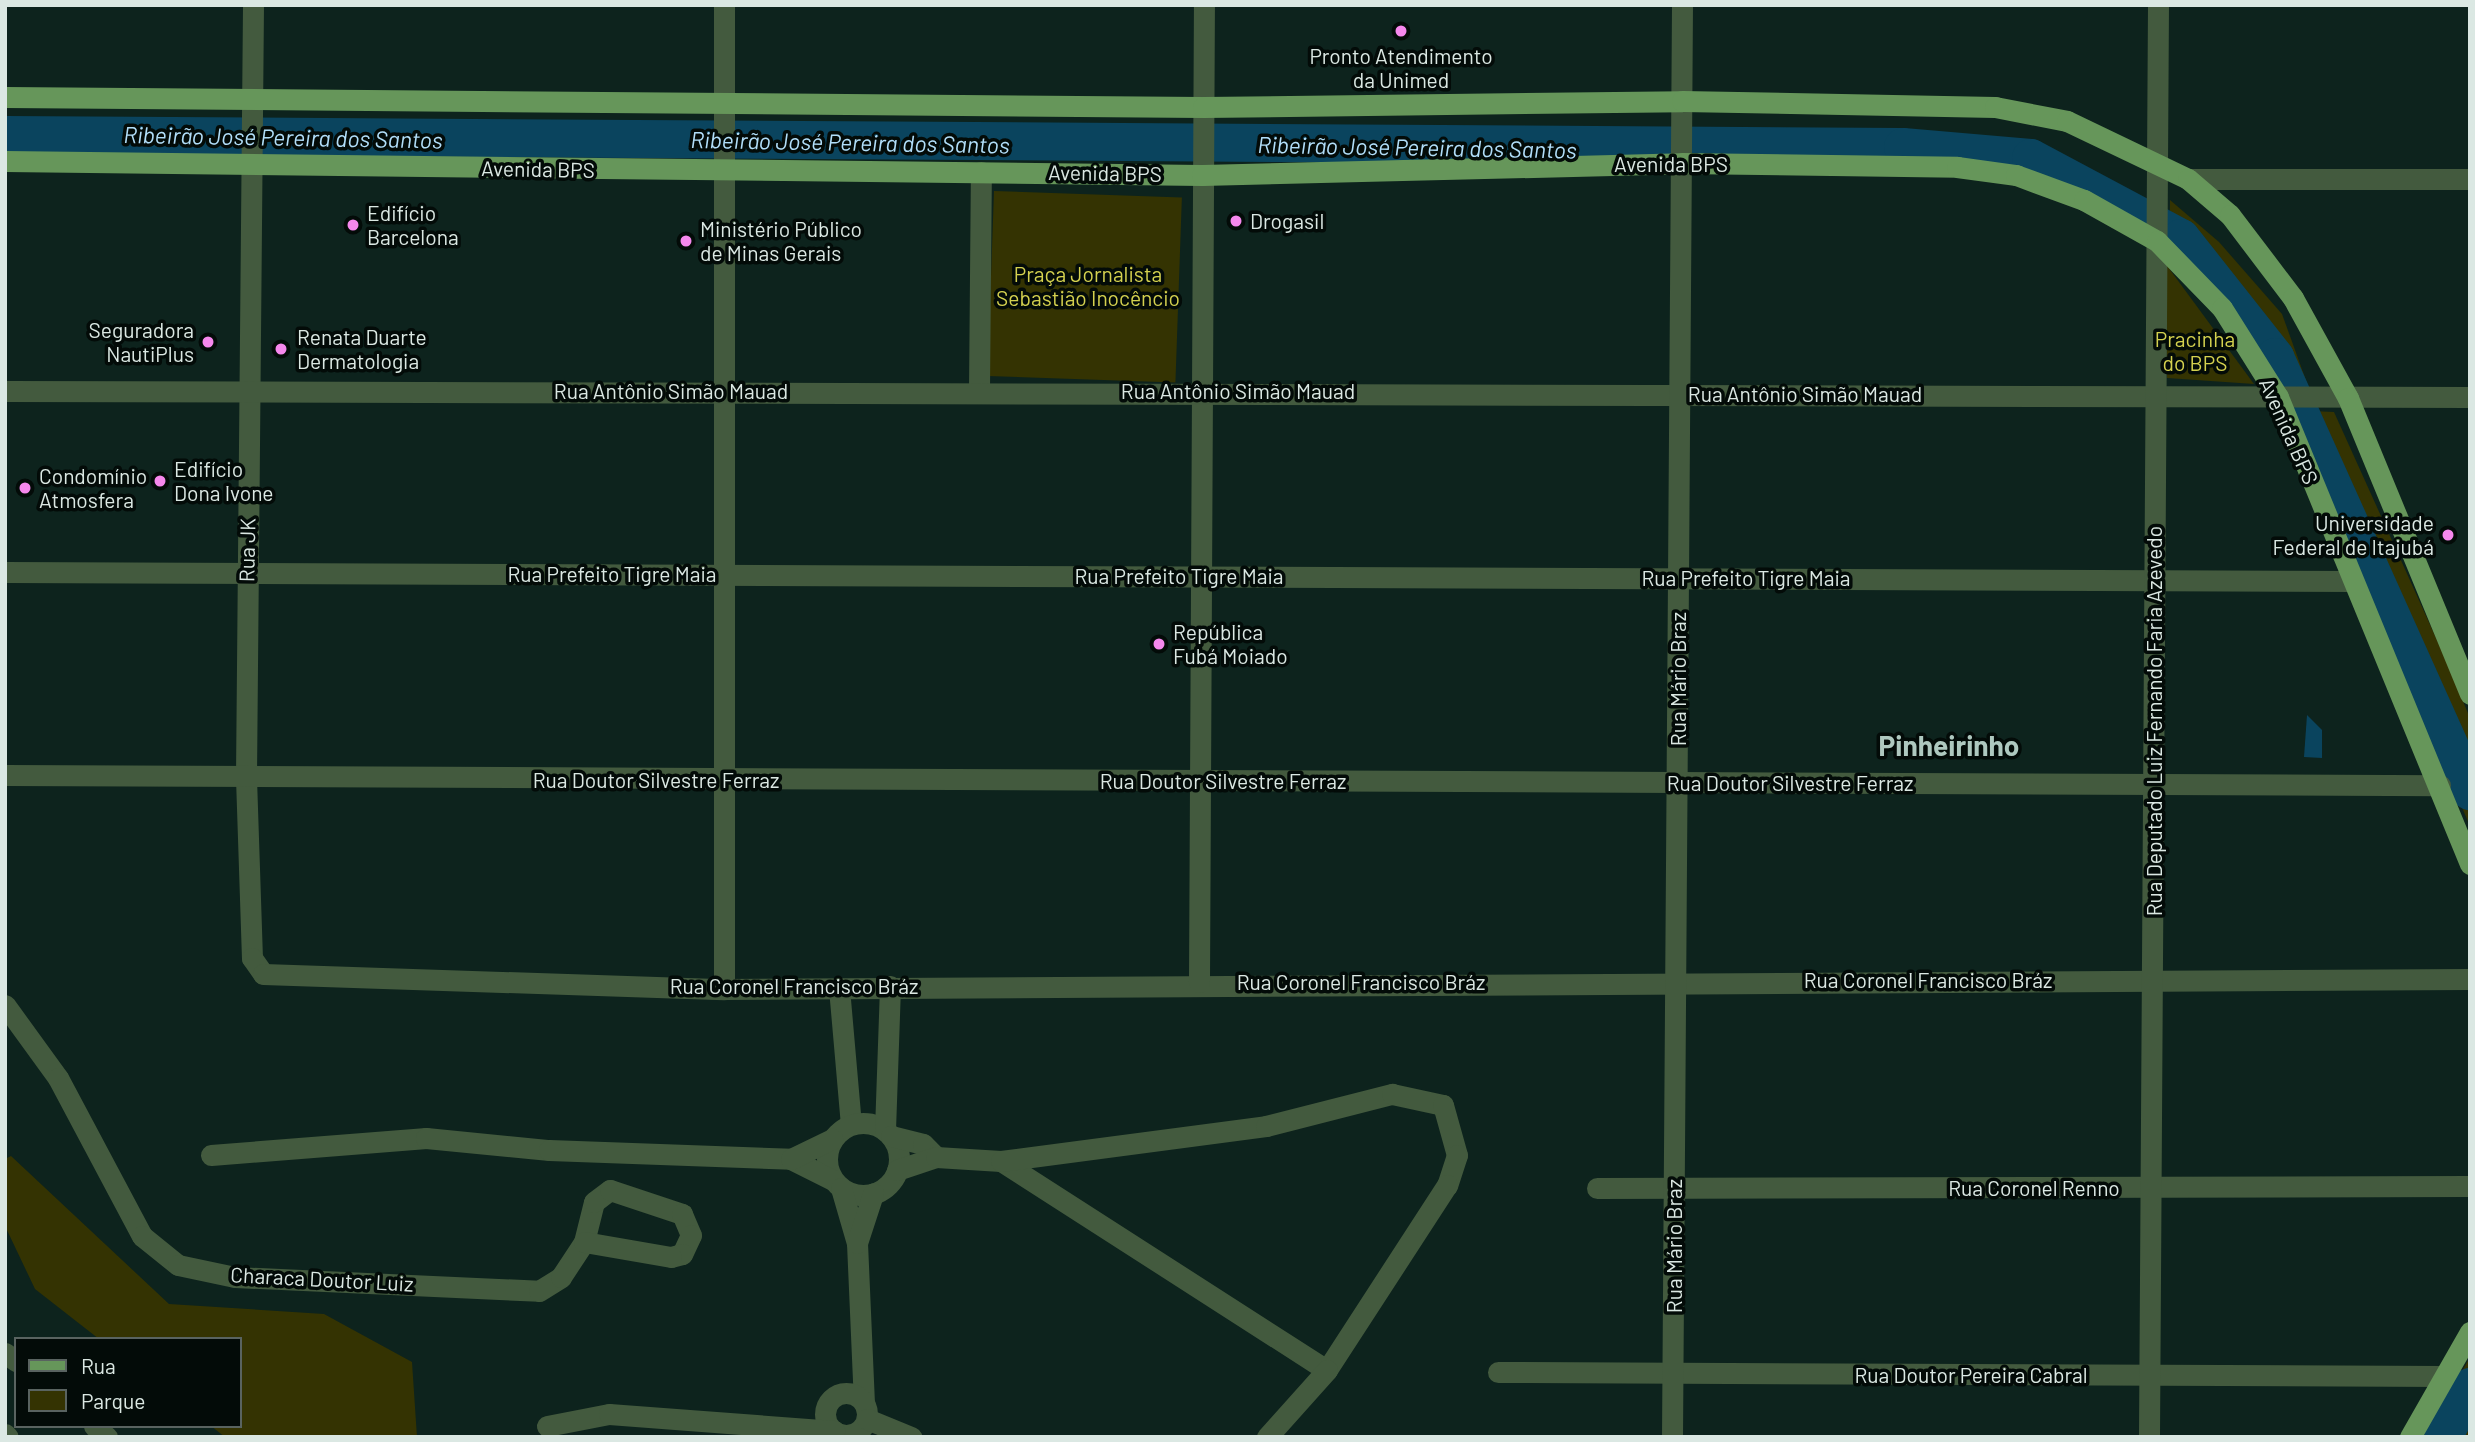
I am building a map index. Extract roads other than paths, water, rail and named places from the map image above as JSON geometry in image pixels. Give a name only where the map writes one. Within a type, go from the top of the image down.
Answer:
[{"type":"main road","points":[[5,97],[252,106],[725,111],[1203,113],[1682,107],[1995,107],[2067,121],[2155,160],[2188,179],[2230,215],[2294,298],[2348,398],[2470,694]]},
{"type":"main road","name":"Avenida BPS","points":[[5,161],[251,159],[725,165],[981,172],[1682,157],[1957,167],[2016,175],[2084,200],[2157,234],[2222,308],[2285,397],[2353,581],[2440,785],[2470,864]]},
{"type":"main road","points":[[2410,1437],[2470,1332]]},
{"type":"street","name":"Rua JK","points":[[253,5],[246,778],[255,968]]},
{"type":"street","points":[[724,5],[724,989]]},
{"type":"street","points":[[1199,982],[1204,5]]},
{"type":"street","name":"Rua Mário Braz","points":[[1672,1437],[1682,5]]},
{"type":"street","name":"Rua Deputado Luiz Fernando Faria Azevedo","points":[[2149,1437],[2158,5]]},
{"type":"street","points":[[979,390],[981,172]]},
{"type":"street","points":[[2188,179],[2470,179]]},
{"type":"street","name":"Rua Antônio Simão Mauad","points":[[5,391],[1202,390],[2470,397]]},
{"type":"street","name":"Rua Prefeito Tigre Maia","points":[[5,572],[2353,581]]},
{"type":"street","name":"Rua Doutor Silvestre Ferraz","points":[[5,775],[2440,785]]},
{"type":"street","name":"Rua Coronel Francisco Bráz","points":[[255,968],[271,976],[724,989],[1199,982],[2470,979]]},
{"type":"street","points":[[890,986],[888,1133],[897,1170]]},
{"type":"street","points":[[839,988],[851,1124]]},
{"type":"street","name":"Characa Doutor Luiz","points":[[5,1005],[58,1078],[142,1236],[178,1265],[235,1277],[514,1293],[539,1291],[561,1277],[584,1242],[594,1202],[610,1190],[682,1214],[691,1235],[682,1254],[671,1257],[584,1242]]},
{"type":"street","points":[[857,1243],[873,1194],[897,1170],[936,1157],[1001,1161],[1266,1126],[1392,1094],[1443,1105],[1457,1156],[1447,1185],[1326,1370],[1267,1437]]},
{"type":"street","points":[[851,1124],[923,1144],[936,1157]]},
{"type":"street","points":[[211,1155],[426,1138],[549,1150],[791,1158],[832,1139],[851,1124]]},
{"type":"street","points":[[547,1426],[608,1414],[790,1427],[849,1435],[866,1411],[861,1365],[857,1243],[827,1152],[832,1139]]},
{"type":"street","points":[[791,1158],[837,1184],[873,1194]]},
{"type":"street","points":[[1001,1161],[1326,1370]]},
{"type":"street","name":"Rua Coronel Renno","points":[[1597,1188],[2470,1186]]},
{"type":"street","points":[[834,1431],[831,1402],[861,1365]]},
{"type":"street","name":"Rua Doutor Pereira Cabral","points":[[1498,1372],[2444,1376]]},
{"type":"street","points":[[790,1427],[851,1393],[866,1411],[912,1437]]},
{"type":"water","points":[[2307,715],[2322,730],[2322,758],[2304,757]]},
{"type":"waterway","name":"Ribeirão José Pereira dos Santos","points":[[5,135],[1903,147],[2031,158],[2181,238],[2275,357],[2470,791]]},
{"type":"waterway","name":"Ribeirão José Pereira dos Santos","points":[[2443,1437],[2470,1387]]},
{"type":"place","name":"Pronto Atendimento da Unimed","points":[[1401,31]]},
{"type":"place","name":"Drogasil","points":[[1236,221]]},
{"type":"place","name":"Edifício Barcelona","points":[[353,225]]},
{"type":"place","name":"Ministério Público de Minas Gerais","points":[[686,241]]},
{"type":"place","name":"Seguradora NautiPlus","points":[[208,342]]},
{"type":"place","name":"Renata Duarte Dermatologia","points":[[281,349]]},
{"type":"place","name":"Edifício Dona Ivone","points":[[160,481]]},
{"type":"place","name":"Condomínio Atmosfera","points":[[25,488]]},
{"type":"place","name":"Universidade Federal de Itajubá","points":[[2448,535]]},
{"type":"place","name":"República Fubá Moiado","points":[[1159,644]]},
{"type":"district","name":"Pinheirinho","points":[[1949,745]]},
{"type":"park label","name":"Praça Jornalista Sebastião Inocêncio","points":[[1088,286]]},
{"type":"park label","name":"Pracinha do BPS","points":[[2195,351]]}]
